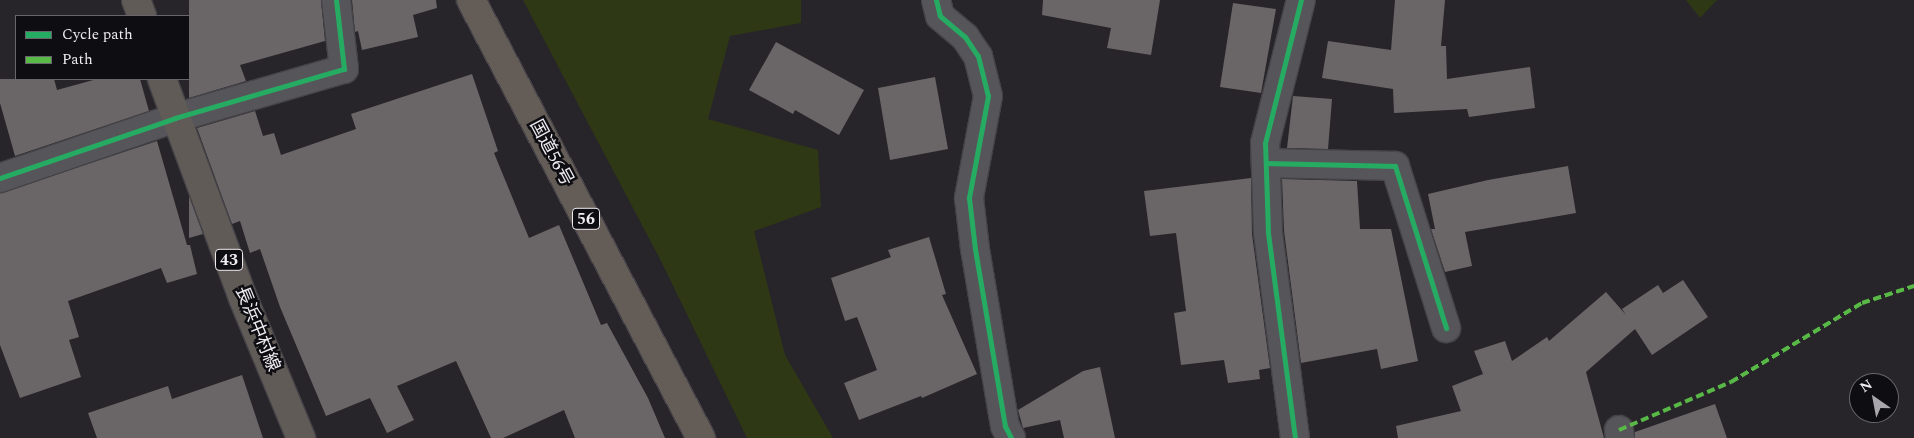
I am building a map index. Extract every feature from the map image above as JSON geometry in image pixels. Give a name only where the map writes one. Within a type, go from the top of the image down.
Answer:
[{"type":"highway","name":"国道56号","points":[[471,0],[701,438]]},
{"type":"main road","points":[[136,0],[142,15]]},
{"type":"main road","name":"長浜中村線","points":[[162,80],[243,298],[301,438]]},
{"type":"street","points":[[0,178],[175,118],[344,69],[336,0]]},
{"type":"street","points":[[936,0],[940,16],[965,37],[978,56],[988,96],[969,198],[975,249],[1005,426],[1011,438]]},
{"type":"street","points":[[1295,438],[1268,232],[1265,143],[1301,0]]},
{"type":"street","points":[[1266,163],[1395,166],[1446,328]]},
{"type":"green space","points":[[523,0],[801,0],[801,23],[730,36],[708,119],[818,150],[821,207],[754,231],[785,355],[833,438],[747,438],[661,261]]},
{"type":"green space","points":[[1686,0],[1717,0],[1700,18]]},
{"type":"building","points":[[189,0],[321,0],[325,41],[240,65],[246,81],[189,98]]},
{"type":"building","points":[[352,0],[436,0],[437,8],[413,15],[418,37],[362,50],[358,31],[355,32]]},
{"type":"building","points":[[1043,0],[1160,0],[1151,55],[1107,48],[1111,28],[1042,15]]},
{"type":"building","points":[[1395,0],[1445,0],[1441,46],[1446,46],[1447,79],[1530,67],[1535,108],[1469,117],[1467,109],[1394,113],[1393,89],[1322,78],[1328,41],[1391,50]]},
{"type":"building","points":[[1233,3],[1276,9],[1261,93],[1220,87]]},
{"type":"building","points":[[776,42],[864,90],[839,135],[795,110],[793,114],[749,90]]},
{"type":"building","points":[[472,74],[498,151],[494,153],[529,238],[559,225],[601,325],[607,323],[648,398],[665,438],[575,438],[564,410],[503,438],[491,438],[456,361],[397,386],[414,420],[387,433],[370,398],[326,416],[280,307],[260,249],[250,253],[240,221],[232,224],[197,128],[255,111],[263,136],[274,133],[281,155],[356,129],[351,114]]},
{"type":"building","points":[[935,77],[948,149],[890,160],[878,88]]},
{"type":"building","points":[[0,79],[54,80],[57,90],[93,80],[140,80],[149,111],[15,156],[0,103]]},
{"type":"building","points":[[1293,96],[1332,99],[1328,149],[1287,148]]},
{"type":"building","points":[[157,141],[187,245],[190,245],[197,274],[167,283],[161,268],[68,301],[79,337],[69,340],[81,377],[20,398],[0,345],[0,193]]},
{"type":"building","points":[[1568,166],[1576,213],[1465,232],[1472,266],[1445,272],[1431,229],[1435,229],[1428,194],[1488,180]]},
{"type":"building","points":[[1251,178],[1252,234],[1270,368],[1259,370],[1260,379],[1228,383],[1224,360],[1181,365],[1174,313],[1186,311],[1176,233],[1150,236],[1144,191]]},
{"type":"building","points":[[1282,179],[1357,181],[1360,229],[1391,229],[1418,361],[1381,369],[1377,349],[1301,363],[1284,231]]},
{"type":"building","points":[[189,196],[203,234],[189,238]]},
{"type":"building","points":[[929,237],[946,294],[942,295],[977,374],[922,398],[921,396],[859,420],[844,383],[877,370],[857,317],[845,321],[831,278],[891,257],[888,250]]},
{"type":"building","points":[[1683,280],[1708,317],[1652,355],[1635,329],[1586,372],[1604,438],[1398,438],[1396,426],[1461,411],[1452,386],[1483,374],[1474,351],[1505,341],[1512,361],[1547,337],[1549,341],[1606,292],[1626,315],[1622,309],[1658,285],[1663,293]]},
{"type":"building","points":[[1100,367],[1115,438],[1064,438],[1060,420],[1023,428],[1018,410],[1083,371]]},
{"type":"building","points":[[242,375],[263,438],[97,438],[88,413],[168,386],[172,399]]},
{"type":"building","points":[[1715,404],[1727,438],[1635,438],[1635,432]]},
{"type":"marked path","points":[[1619,430],[1731,382],[1862,303],[1914,286]]},
{"type":"cycle path","points":[[0,178],[175,118],[344,69],[336,0]]},
{"type":"cycle path","points":[[936,0],[940,16],[965,37],[978,56],[988,96],[969,198],[975,249],[1005,426],[1011,438]]},
{"type":"cycle path","points":[[1295,438],[1268,232],[1265,143],[1301,0]]},
{"type":"cycle path","points":[[1266,163],[1395,166],[1446,328]]}]
